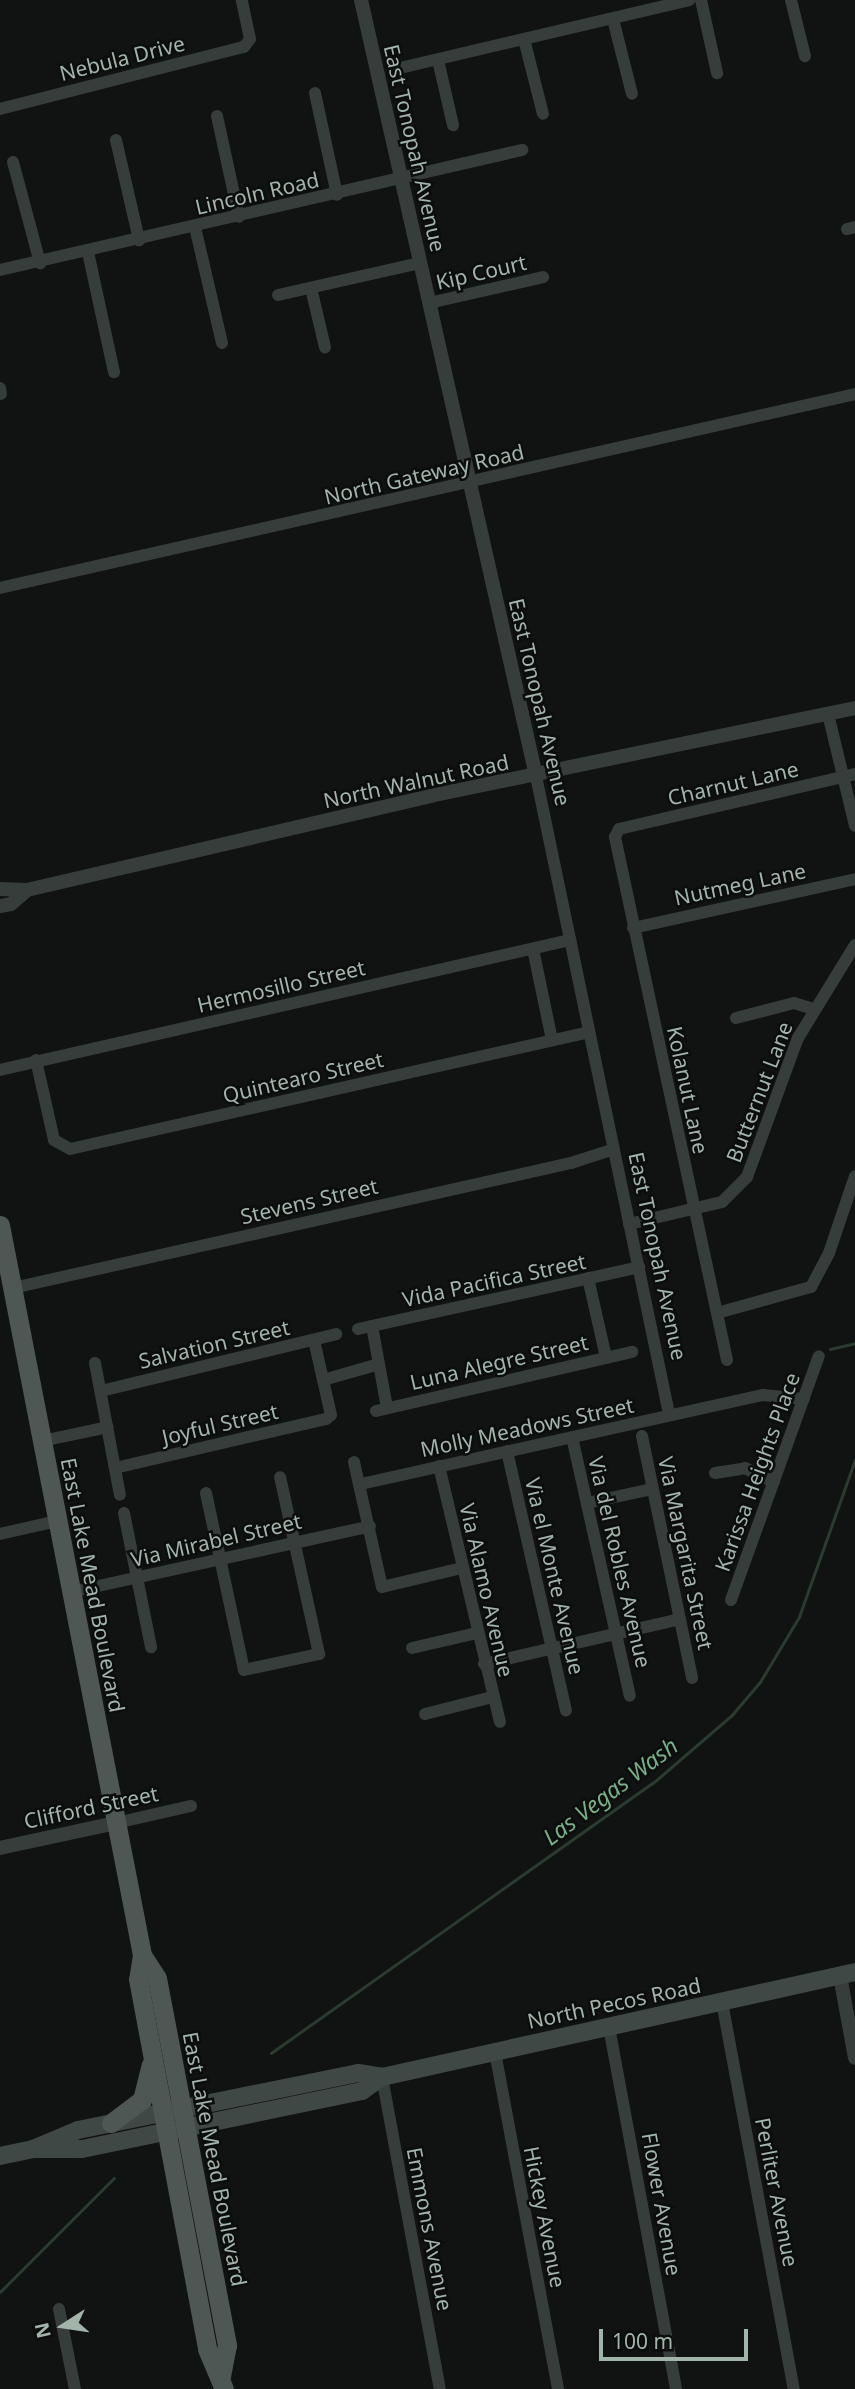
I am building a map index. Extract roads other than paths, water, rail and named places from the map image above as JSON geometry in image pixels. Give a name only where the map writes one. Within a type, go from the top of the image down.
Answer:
[{"type":"main road","name":"East Lake Mead Boulevard","points":[[0,1225],[142,1955],[138,1979],[152,2057],[174,2120]]},
{"type":"main road","name":"East Lake Mead Boulevard","points":[[142,1955],[157,1978],[174,2120],[207,2349],[223,2383]]},
{"type":"main road","name":"North Pecos Road","points":[[0,2156],[33,2149],[82,2148],[174,2120],[358,2073],[382,2077],[848,1974]]},
{"type":"main road","points":[[111,2123],[142,2100],[152,2057]]},
{"type":"main road","name":"North Pecos Road","points":[[33,2149],[78,2130],[111,2123],[174,2120]]},
{"type":"street","name":"Nebula Drive","points":[[0,109],[236,49],[250,39],[242,0]]},
{"type":"street","name":"East Tonopah Avenue","points":[[361,0],[536,776],[669,1414]]},
{"type":"street","points":[[400,68],[689,0]]},
{"type":"street","points":[[701,0],[717,73]]},
{"type":"street","points":[[791,0],[805,56]]},
{"type":"street","points":[[613,19],[632,94]]},
{"type":"street","points":[[524,39],[543,114]]},
{"type":"street","points":[[438,60],[453,125]]},
{"type":"street","points":[[315,93],[338,195]]},
{"type":"street","points":[[216,116],[239,217]]},
{"type":"street","points":[[116,140],[139,240]]},
{"type":"street","name":"Lincoln Road","points":[[0,270],[338,195],[522,149]]},
{"type":"street","points":[[13,162],[40,263]]},
{"type":"street","points":[[195,227],[222,343]]},
{"type":"street","points":[[88,252],[114,372]]},
{"type":"street","points":[[278,295],[420,263]]},
{"type":"street","name":"Kip Court","points":[[429,303],[543,277]]},
{"type":"street","points":[[311,288],[325,347]]},
{"type":"street","name":"North Gateway Road","points":[[0,588],[855,394]]},
{"type":"street","name":"North Walnut Road","points":[[0,889],[27,890],[430,796],[855,708]]},
{"type":"street","points":[[828,714],[849,776],[855,826]]},
{"type":"street","name":"Charnut Lane","points":[[619,829],[849,776]]},
{"type":"street","name":"Kolanut Lane","points":[[619,829],[615,846],[726,1360]]},
{"type":"street","name":"Nutmeg Lane","points":[[633,928],[855,879]]},
{"type":"street","name":"North Walnut Road","points":[[0,906],[11,904],[27,890]]},
{"type":"street","name":"Hermosillo Street","points":[[0,1070],[570,940]]},
{"type":"street","name":"Butternut Lane","points":[[629,1224],[722,1202],[747,1177],[781,1080],[814,1009],[855,945]]},
{"type":"street","points":[[533,949],[552,1040]]},
{"type":"street","points":[[736,1018],[794,1003],[814,1009]]},
{"type":"street","name":"Quintearo Street","points":[[36,1060],[54,1140],[62,1149],[589,1032]]},
{"type":"street","name":"Stevens Street","points":[[13,1288],[571,1163],[614,1149]]},
{"type":"street","points":[[717,1313],[797,1295],[811,1287],[829,1253],[855,1176]]},
{"type":"street","name":"Vida Pacifica Street","points":[[358,1329],[639,1267]]},
{"type":"street","points":[[588,1279],[606,1357]]},
{"type":"street","points":[[314,1340],[323,1380],[379,1364],[372,1326]]},
{"type":"street","name":"Salvation Street","points":[[100,1391],[336,1334]]},
{"type":"street","name":"Luna Alegre Street","points":[[379,1364],[382,1409],[632,1352]]},
{"type":"street","name":"Karissa Heights Place","points":[[731,1600],[819,1356]]},
{"type":"street","points":[[95,1363],[120,1495]]},
{"type":"street","name":"Joyful Street","points":[[115,1468],[327,1419],[331,1415],[323,1380]]},
{"type":"street","name":"Molly Meadows Street","points":[[361,1484],[763,1395],[804,1399]]},
{"type":"street","points":[[42,1441],[108,1427]]},
{"type":"street","name":"Via Margarita Street","points":[[642,1436],[692,1678]]},
{"type":"street","name":"Via del Robles Avenue","points":[[572,1437],[630,1696]]},
{"type":"street","name":"Via el Monte Avenue","points":[[507,1451],[566,1710]]},
{"type":"street","points":[[354,1462],[382,1587],[462,1568]]},
{"type":"street","name":"Via Alamo Avenue","points":[[439,1466],[484,1664],[500,1722]]},
{"type":"street","points":[[715,1473],[745,1468],[774,1482]]},
{"type":"street","points":[[206,1493],[244,1670],[319,1654],[279,1477]]},
{"type":"street","points":[[587,1503],[652,1489]]},
{"type":"street","points":[[124,1513],[151,1647]]},
{"type":"street","points":[[0,1534],[57,1521]]},
{"type":"street","name":"Via Mirabel Street","points":[[71,1592],[370,1526]]},
{"type":"street","points":[[484,1664],[680,1619]]},
{"type":"street","points":[[412,1648],[477,1633]]},
{"type":"street","points":[[425,1714],[492,1697]]},
{"type":"street","name":"Clifford Street","points":[[0,1848],[191,1806]]},
{"type":"street","points":[[848,1974],[855,2058]]},
{"type":"street","name":"Perliter Avenue","points":[[722,2002],[794,2389]]},
{"type":"street","name":"Flower Avenue","points":[[609,2027],[676,2389]]},
{"type":"street","name":"Hickey Avenue","points":[[495,2052],[558,2389]]},
{"type":"street","name":"Emmons Avenue","points":[[382,2077],[440,2389]]},
{"type":"street","points":[[59,2309],[75,2389]]},
{"type":"waterway","points":[[830,1349],[855,1343]]},
{"type":"waterway","name":"Las Vegas Wash","points":[[271,2053],[653,1783],[731,1716],[760,1682],[799,1617],[855,1460]]},
{"type":"waterway","name":"Las Vegas Wash","points":[[0,2292],[114,2178]]}]
